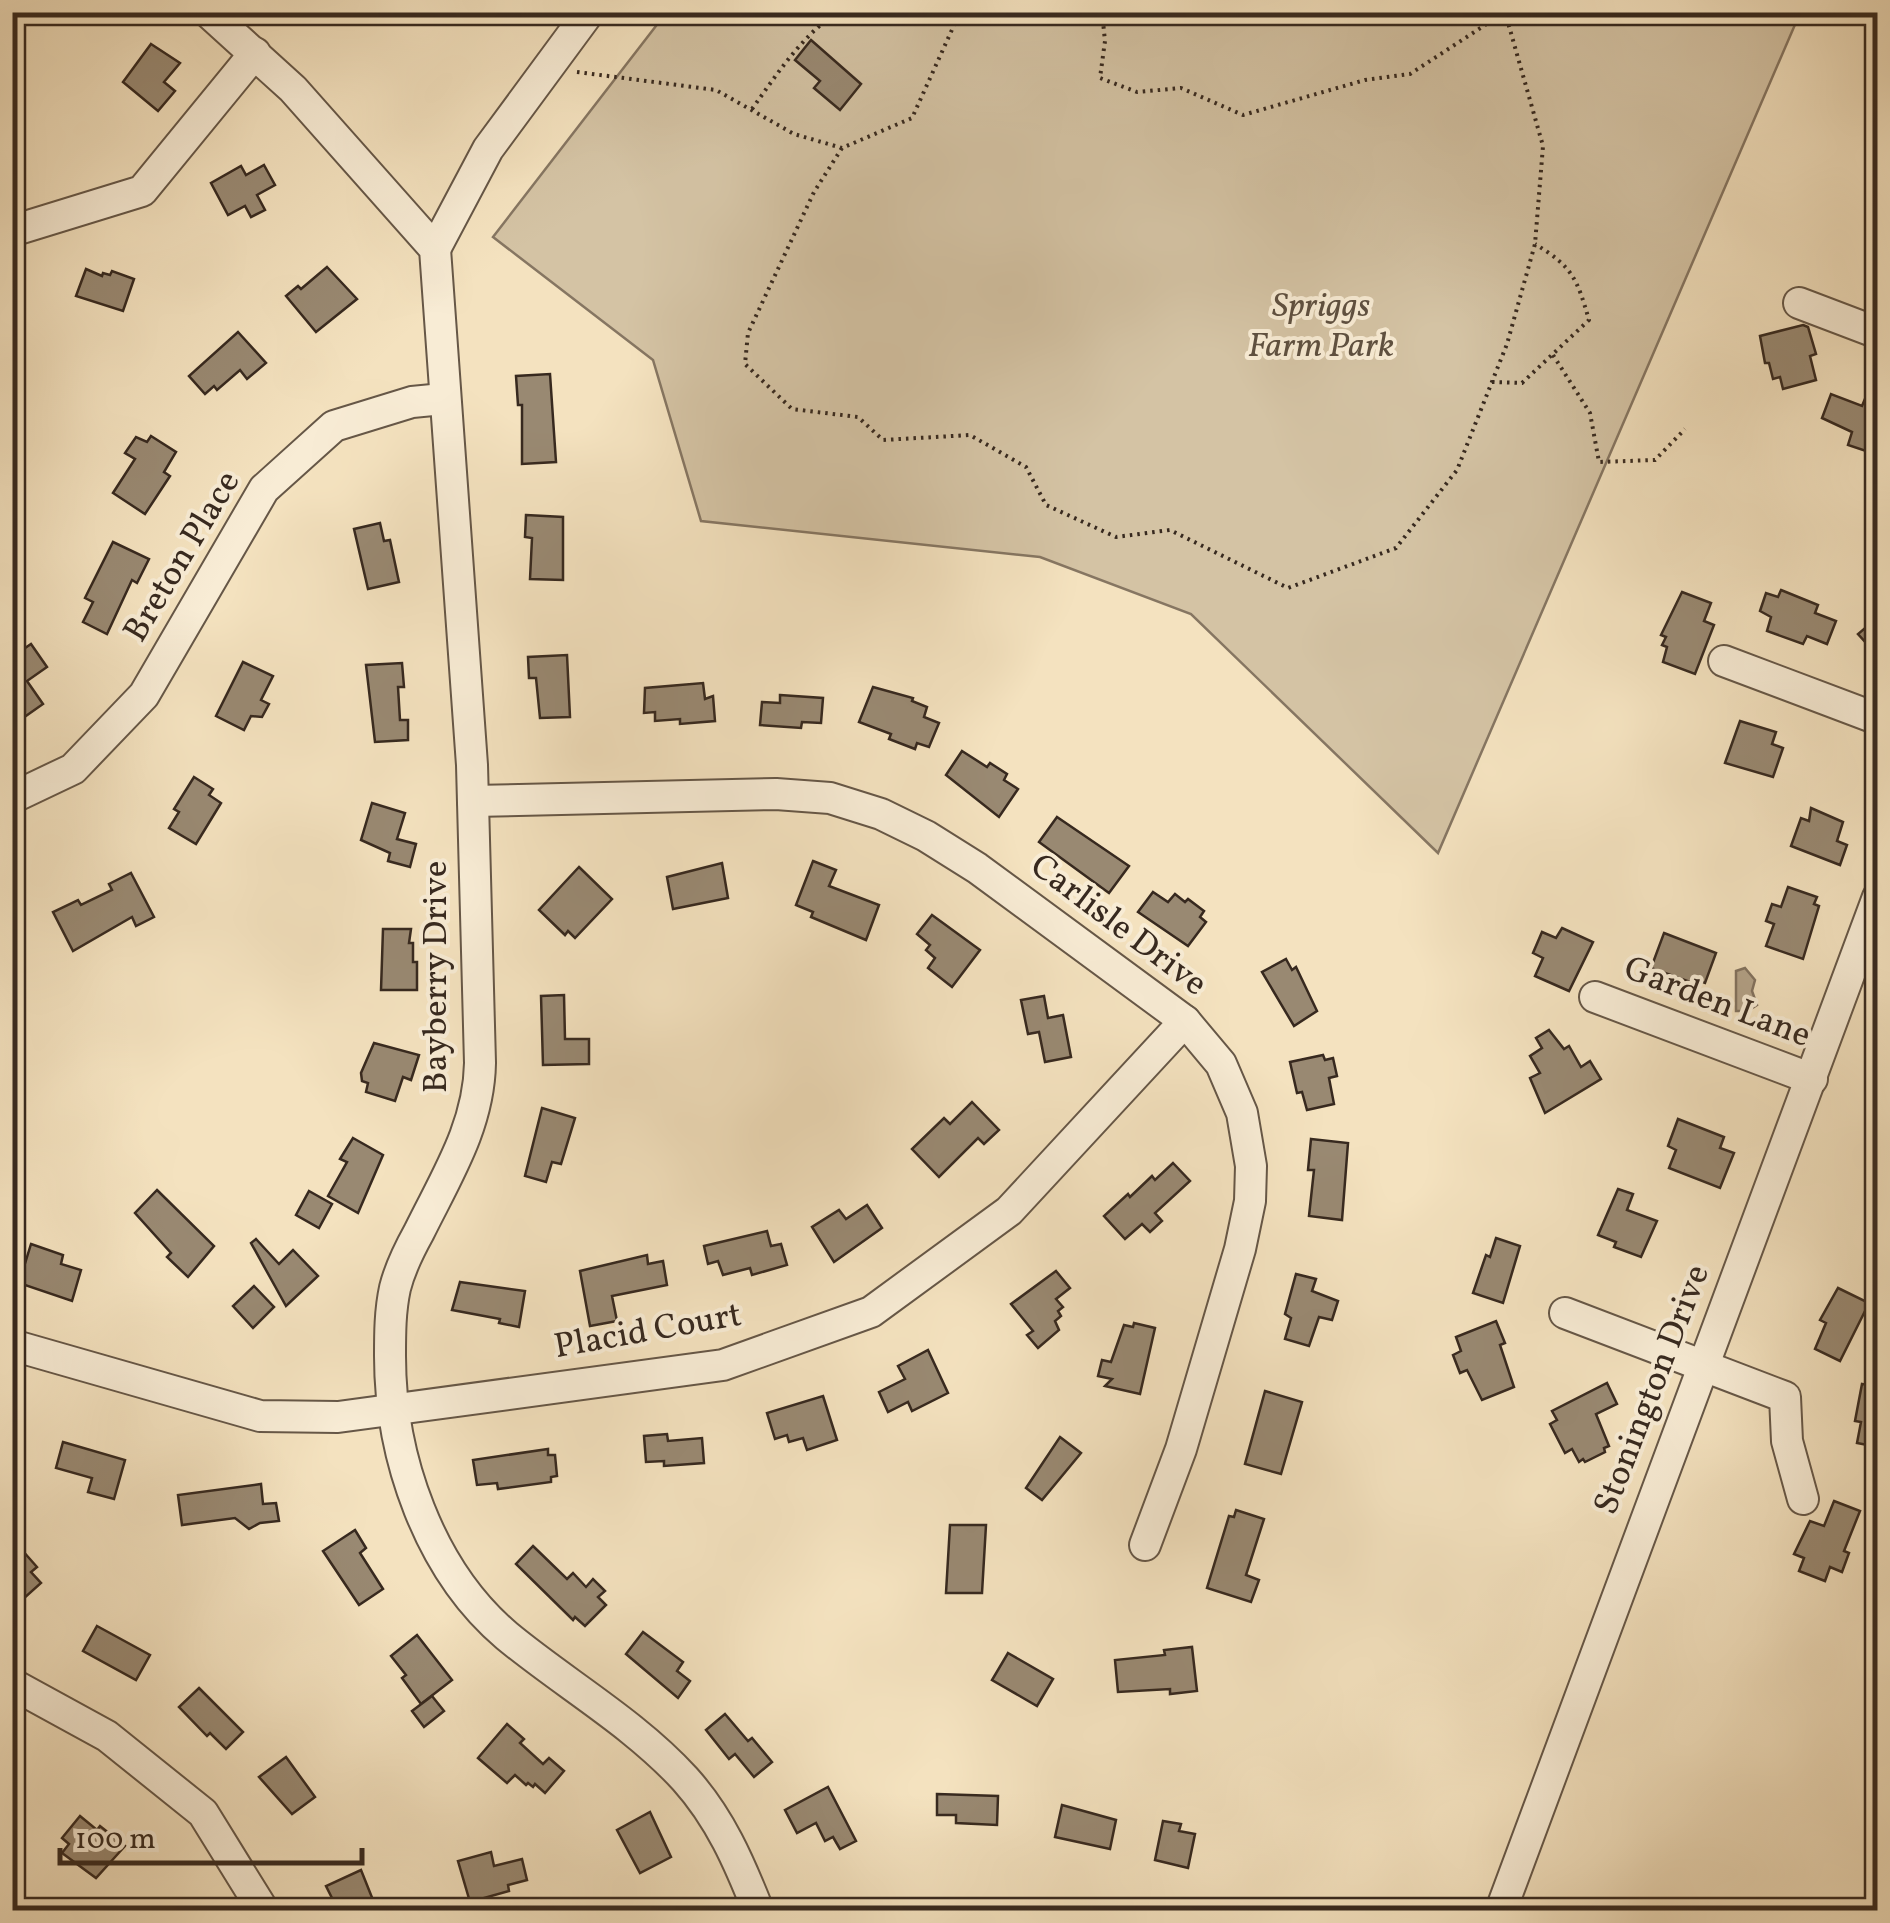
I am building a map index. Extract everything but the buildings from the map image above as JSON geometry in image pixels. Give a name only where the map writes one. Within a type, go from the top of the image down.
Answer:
[{"type":"street","points":[[208,12],[292,89],[435,249],[488,149],[589,12]]},
{"type":"street","points":[[12,231],[142,191],[254,53]]},
{"type":"street","name":"Bayberry Drive","points":[[435,249],[473,801],[479,1096],[470,1128],[395,1288],[390,1348],[394,1407],[416,1496],[452,1576],[480,1611],[508,1636],[655,1750],[683,1777],[712,1811],[733,1846],[758,1910]]},
{"type":"street","points":[[1800,303],[1878,333]]},
{"type":"street","name":"Breton Place","points":[[12,798],[74,768],[144,694],[264,489],[334,426],[412,402],[443,399]]},
{"type":"street","points":[[1724,661],[1878,719]]},
{"type":"street","name":"Carlisle Drive","points":[[473,801],[776,794],[830,798],[926,836],[977,868],[1185,1021],[1221,1064],[1242,1113],[1250,1166],[1250,1201],[1181,1449],[1145,1545]]},
{"type":"street","name":"Stonington Drive","points":[[1501,1910],[1878,897]]},
{"type":"street","name":"Garden Lane","points":[[1595,997],[1812,1079]]},
{"type":"street","name":"Placid Court","points":[[12,1345],[260,1416],[338,1416],[723,1365],[871,1312],[1009,1211],[1185,1021]]},
{"type":"street","points":[[1565,1314],[1785,1398],[1787,1442],[1803,1499]]},
{"type":"street","points":[[12,1684],[107,1736],[203,1813],[264,1910]]},
{"type":"path","points":[[752,109],[806,39],[837,12]]},
{"type":"path","points":[[960,12],[912,118],[842,148],[814,192],[748,332],[745,364],[792,410],[858,416],[883,440],[970,435],[1026,467],[1046,506],[1116,537],[1170,530],[1288,588],[1396,548],[1457,470],[1507,344],[1535,244],[1544,146],[1505,12],[1410,74],[1365,80],[1243,115],[1181,88],[1137,92],[1100,78],[1105,41],[1102,12]]},
{"type":"path","points":[[548,66],[596,76],[716,90],[794,134],[842,148]]},
{"type":"path","points":[[1492,382],[1522,383],[1589,320],[1576,276],[1558,258],[1535,244]]},
{"type":"path","points":[[1553,355],[1590,413],[1600,462],[1655,460],[1684,429]]},
{"type":"green space","name":"Spriggs Farm Park","points":[[666,13],[1800,13],[1438,853],[1191,614],[1040,557],[701,521],[653,360],[493,237]]},
{"type":"shaded area","points":[[1745,968],[1755,980],[1752,991],[1757,1005],[1748,1011],[1736,1011],[1736,971]]}]
